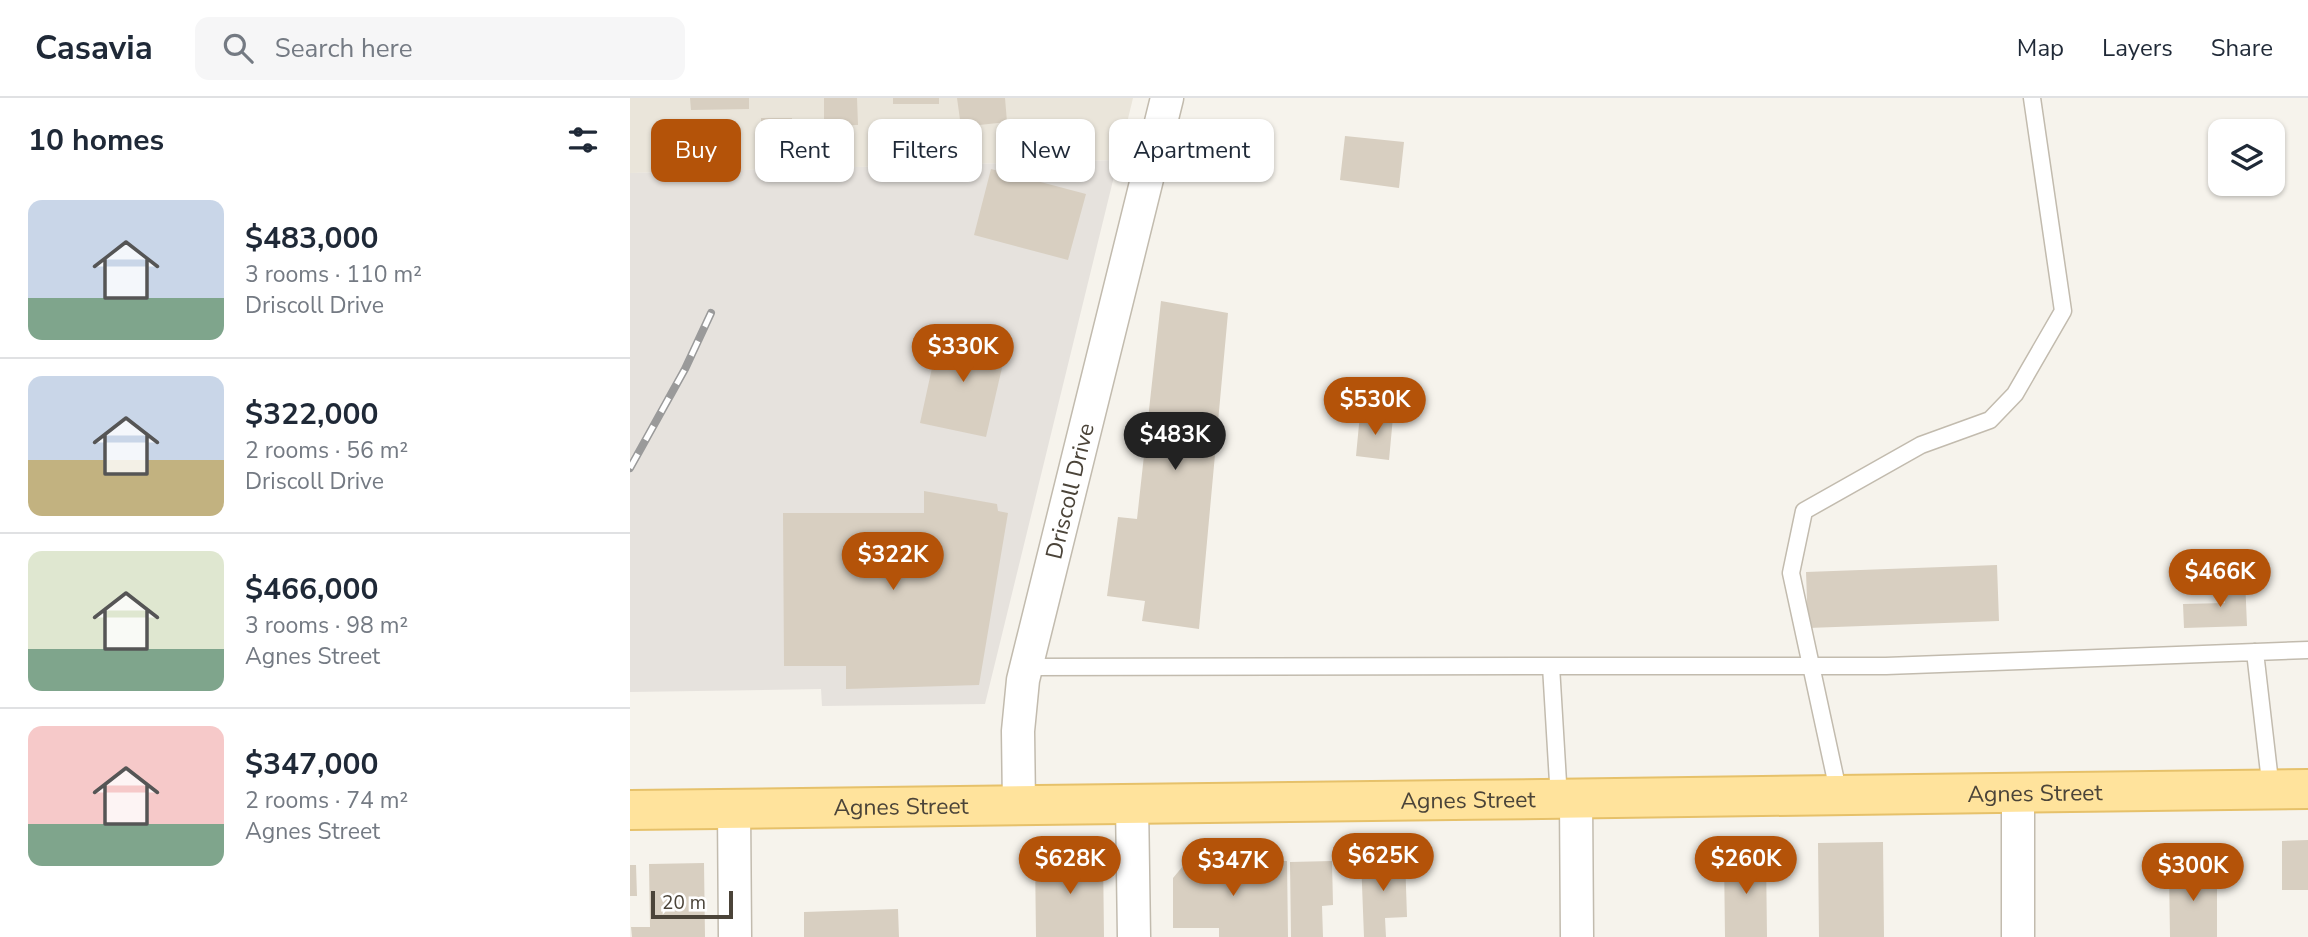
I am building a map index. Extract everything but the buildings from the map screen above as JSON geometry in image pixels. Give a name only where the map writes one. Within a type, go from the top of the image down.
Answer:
[{"type":"main road","name":"Agnes Street","points":[[630,810],[2308,789]]},
{"type":"street","name":"Driscoll Drive","points":[[1018,805],[1018,731],[1027,667],[1167,98]]},
{"type":"street","points":[[2018,793],[2018,937]]},
{"type":"street","points":[[1568,800],[1577,937]]},
{"type":"street","points":[[1132,802],[1133,937]]},
{"type":"street","points":[[734,808],[735,937]]},
{"type":"lane","points":[[1839,795],[1791,573],[1804,511],[1921,445],[1990,420],[2015,394],[2063,311],[2032,98]]},
{"type":"lane","points":[[1027,667],[1886,666],[2308,649]]},
{"type":"lane","points":[[2255,652],[2271,790]]},
{"type":"lane","points":[[1551,666],[1568,800]]},
{"type":"shaded area","points":[[630,98],[1133,98],[1128,119],[1109,119],[1109,160],[1095,161],[1095,119],[996,119],[996,163],[982,164],[982,119],[868,119],[868,167],[854,167],[854,119],[755,119],[755,170],[741,170],[741,119],[651,119],[651,172],[630,173]]},
{"type":"shaded area","points":[[1109,160],[1109,182],[1113,182],[985,704],[822,706],[821,689],[630,692],[630,173],[651,172],[651,182],[741,182],[741,170],[755,170],[755,182],[854,182],[854,167],[868,167],[868,182],[982,182],[982,164],[996,163],[996,182],[1095,182],[1095,161]]},
{"type":"railway","points":[[630,468],[685,369],[711,313]]}]
